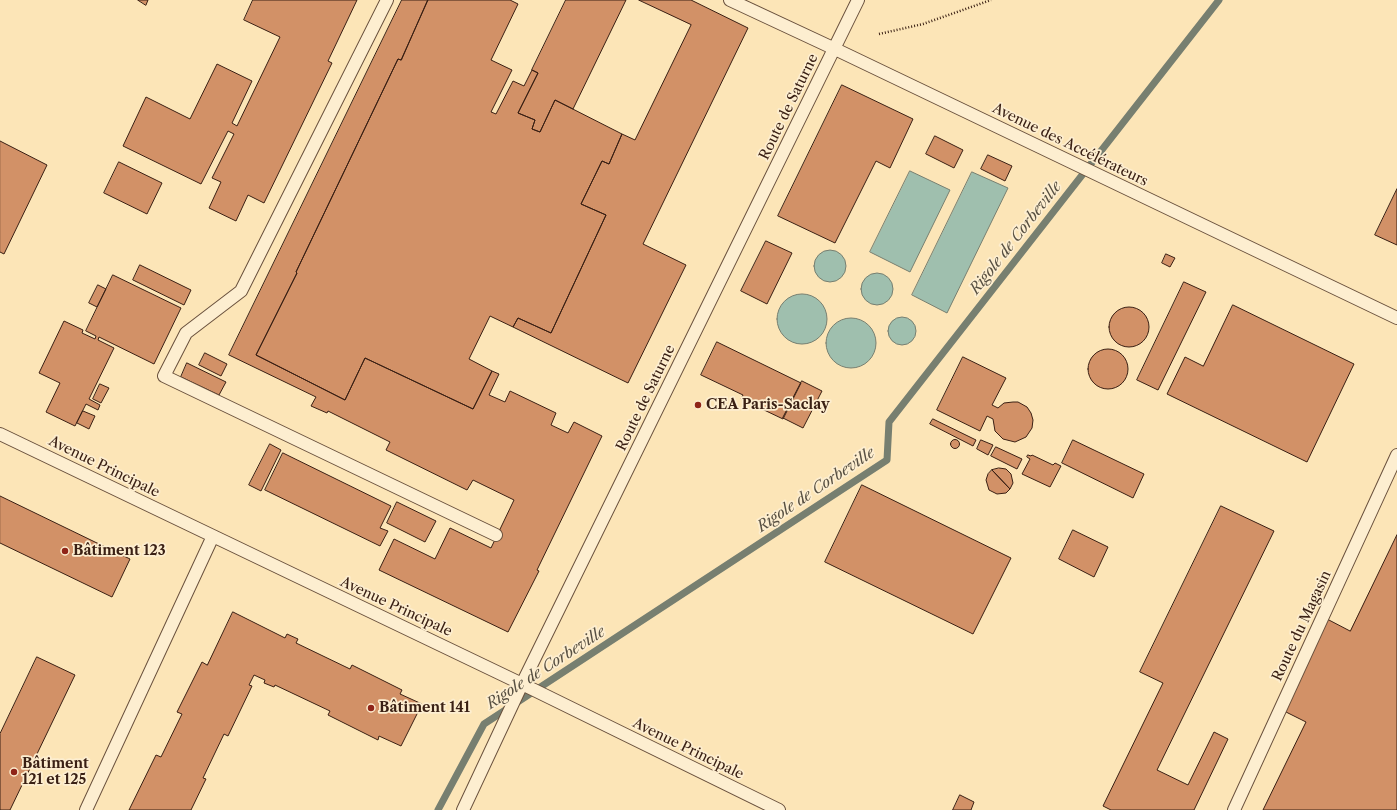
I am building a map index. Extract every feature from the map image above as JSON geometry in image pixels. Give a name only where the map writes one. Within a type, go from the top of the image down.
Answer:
[{"type":"lane","points":[[388,0],[241,291],[186,333],[164,376],[496,535]]},
{"type":"lane","name":"Avenue des Accélérateurs","points":[[730,0],[1397,318]]},
{"type":"lane","name":"Route de Saturne","points":[[463,810],[522,684],[858,0]]},
{"type":"lane","name":"Avenue Principale","points":[[0,434],[522,684],[779,810]]},
{"type":"lane","name":"Route du Magasin","points":[[1234,810],[1397,455]]},
{"type":"lane","points":[[86,810],[213,536]]},
{"type":"path","points":[[879,34],[923,24],[991,0]]},
{"type":"shaded area","points":[[910,171],[950,190],[910,272],[870,252]]},
{"type":"shaded area","points":[[972,172],[1008,188],[947,313],[912,295]]},
{"type":"shaded area","points":[[827,250],[833,250],[842,254],[846,266],[842,278],[833,282],[827,282],[818,278],[814,269],[814,263],[818,254]]},
{"type":"shaded area","points":[[874,273],[880,273],[889,277],[893,289],[889,301],[880,305],[874,305],[865,301],[861,292],[861,286],[865,277]]},
{"type":"shaded area","points":[[802,294],[811,296],[822,305],[827,319],[825,328],[816,339],[802,344],[793,342],[782,333],[777,319],[779,310],[788,299]]},
{"type":"shaded area","points":[[902,317],[912,321],[916,331],[912,341],[902,345],[892,341],[888,331],[892,321]]},
{"type":"shaded area","points":[[851,318],[860,320],[871,329],[876,343],[874,352],[865,363],[851,368],[842,366],[831,357],[826,343],[828,334],[837,323]]},
{"type":"building","points":[[138,0],[148,0],[146,5]]},
{"type":"building","points":[[253,0],[357,0],[328,61],[332,63],[264,203],[248,195],[236,221],[209,208],[221,182],[212,178],[234,134],[228,131],[201,184],[123,146],[146,97],[190,119],[217,64],[252,81],[232,123],[237,126],[280,37],[244,20]]},
{"type":"building","points":[[402,0],[428,0],[401,60],[398,59],[296,272],[297,273],[256,355],[345,400],[365,358],[473,409],[492,371],[499,374],[489,395],[505,402],[510,391],[556,413],[551,425],[568,433],[574,422],[602,436],[537,570],[539,571],[508,632],[379,570],[394,539],[435,559],[450,528],[491,548],[514,500],[473,480],[467,490],[386,450],[390,442],[328,411],[327,413],[311,406],[316,397],[229,355]]},
{"type":"building","points":[[428,0],[510,0],[518,4],[491,60],[512,70],[491,112],[496,114],[513,81],[524,86],[532,70],[538,73],[518,113],[535,120],[532,129],[540,132],[555,100],[622,134],[609,164],[602,161],[581,204],[606,215],[551,333],[518,318],[513,327],[490,316],[469,359],[492,371],[473,409],[365,358],[345,400],[256,355],[297,273],[296,272],[398,59],[401,60]]},
{"type":"building","points":[[566,0],[626,0],[573,109],[555,100],[540,132],[532,129],[535,120],[518,113],[538,73],[532,70]]},
{"type":"building","points":[[639,0],[691,0],[748,28],[643,244],[686,265],[628,383],[513,327],[518,318],[551,333],[606,215],[581,204],[602,161],[609,164],[622,134],[635,140],[691,25]]},
{"type":"building","points":[[842,85],[913,119],[890,168],[876,161],[835,243],[778,216]]},
{"type":"building","points":[[935,136],[963,150],[954,168],[926,154]]},
{"type":"building","points":[[0,141],[47,165],[4,254],[0,252]]},
{"type":"building","points":[[988,155],[1012,166],[1005,181],[981,169]]},
{"type":"building","points":[[119,162],[162,183],[147,214],[104,193]]},
{"type":"building","points":[[1397,189],[1397,245],[1375,235]]},
{"type":"building","points":[[766,241],[792,253],[767,304],[741,291]]},
{"type":"building","points":[[1166,254],[1175,258],[1170,267],[1162,263]]},
{"type":"building","points":[[140,265],[191,290],[184,305],[133,280]]},
{"type":"building","points":[[113,275],[181,308],[154,364],[99,337],[98,340],[114,348],[89,399],[100,405],[98,410],[86,404],[75,426],[46,412],[60,383],[39,373],[64,321],[83,330],[82,333],[95,339],[96,336],[86,331]]},
{"type":"building","points":[[1184,282],[1206,292],[1158,390],[1137,380]]},
{"type":"building","points":[[98,285],[106,289],[97,307],[89,303]]},
{"type":"building","points":[[1233,305],[1354,364],[1307,462],[1167,394],[1185,357],[1203,366]]},
{"type":"building","points":[[1125,307],[1133,307],[1140,310],[1146,316],[1149,327],[1146,338],[1140,344],[1133,347],[1125,347],[1118,344],[1112,338],[1109,331],[1109,323],[1112,316],[1118,310]]},
{"type":"building","points":[[717,342],[801,383],[783,419],[741,399],[743,395],[701,375]]},
{"type":"building","points":[[1112,349],[1119,352],[1125,358],[1128,369],[1127,377],[1119,386],[1112,389],[1104,389],[1097,386],[1089,377],[1088,365],[1091,358],[1100,350]]},
{"type":"building","points":[[205,353],[227,364],[221,376],[199,365]]},
{"type":"building","points":[[963,357],[1006,378],[992,405],[998,408],[1004,403],[1018,402],[1027,407],[1033,420],[1032,428],[1026,437],[1015,442],[1003,439],[995,431],[993,419],[987,416],[980,431],[937,410]]},
{"type":"building","points":[[187,363],[226,382],[219,395],[181,377]]},
{"type":"building","points":[[802,381],[822,391],[803,428],[783,418]]},
{"type":"building","points":[[100,384],[109,388],[101,403],[93,399]]},
{"type":"building","points":[[83,411],[95,416],[89,429],[77,423]]},
{"type":"building","points":[[933,419],[976,440],[973,446],[930,424]]},
{"type":"building","points":[[955,439],[960,444],[955,449],[950,444]]},
{"type":"building","points":[[981,440],[993,445],[988,455],[977,449]]},
{"type":"building","points":[[1073,440],[1144,474],[1133,498],[1062,463]]},
{"type":"building","points":[[270,444],[281,450],[261,491],[249,485]]},
{"type":"building","points":[[996,447],[1022,459],[1017,469],[991,456]]},
{"type":"building","points":[[283,453],[391,506],[380,528],[388,531],[380,546],[265,490]]},
{"type":"building","points":[[1028,455],[1032,455],[1053,465],[1055,463],[1061,466],[1050,487],[1022,474],[1030,459],[1027,457]]},
{"type":"building","points":[[999,468],[1006,469],[1011,474],[1013,483],[1010,489],[992,470]]},
{"type":"building","points":[[992,470],[1010,489],[1006,493],[997,494],[989,490],[986,480],[988,474]]},
{"type":"building","points":[[862,485],[1011,558],[973,634],[825,562]]},
{"type":"building","name":"Bâtiment 123","points":[[0,496],[130,559],[112,597],[0,543]]},
{"type":"building","points":[[397,502],[436,521],[425,542],[387,523]]},
{"type":"building","points":[[1221,506],[1274,531],[1157,770],[1188,785],[1214,732],[1228,739],[1194,810],[1111,810],[1103,806],[1163,683],[1140,672]]},
{"type":"building","points":[[1073,530],[1108,547],[1094,577],[1059,559]]},
{"type":"building","points":[[1397,535],[1397,810],[1263,810],[1306,722],[1282,710],[1327,619],[1350,631]]},
{"type":"building","name":"Bâtiment 141","points":[[233,612],[285,638],[287,634],[298,639],[296,643],[350,669],[352,665],[402,690],[400,694],[422,704],[401,746],[379,736],[378,740],[328,715],[330,711],[275,685],[274,687],[264,683],[265,680],[254,675],[249,685],[252,686],[228,736],[224,734],[203,778],[206,779],[191,810],[129,810],[156,755],[161,757],[182,714],[177,712],[202,662],[207,665]]},
{"type":"building","name":"Bâtiment 121 et 125","points":[[37,657],[75,675],[10,810],[0,810],[0,734]]},
{"type":"building","points":[[960,795],[974,802],[971,810],[953,810]]},
{"type":"waterway","name":"Rigole de Corbeville","points":[[438,810],[484,724],[887,460],[889,422],[1219,0]]},
{"type":"place","name":"CEA Paris-Saclay","points":[[698,405]]},
{"type":"place","name":"Bâtiment 123","points":[[65,551]]},
{"type":"place","name":"Bâtiment 141","points":[[371,708]]},
{"type":"place","name":"Bâtiment 121 et 125","points":[[14,772]]}]
